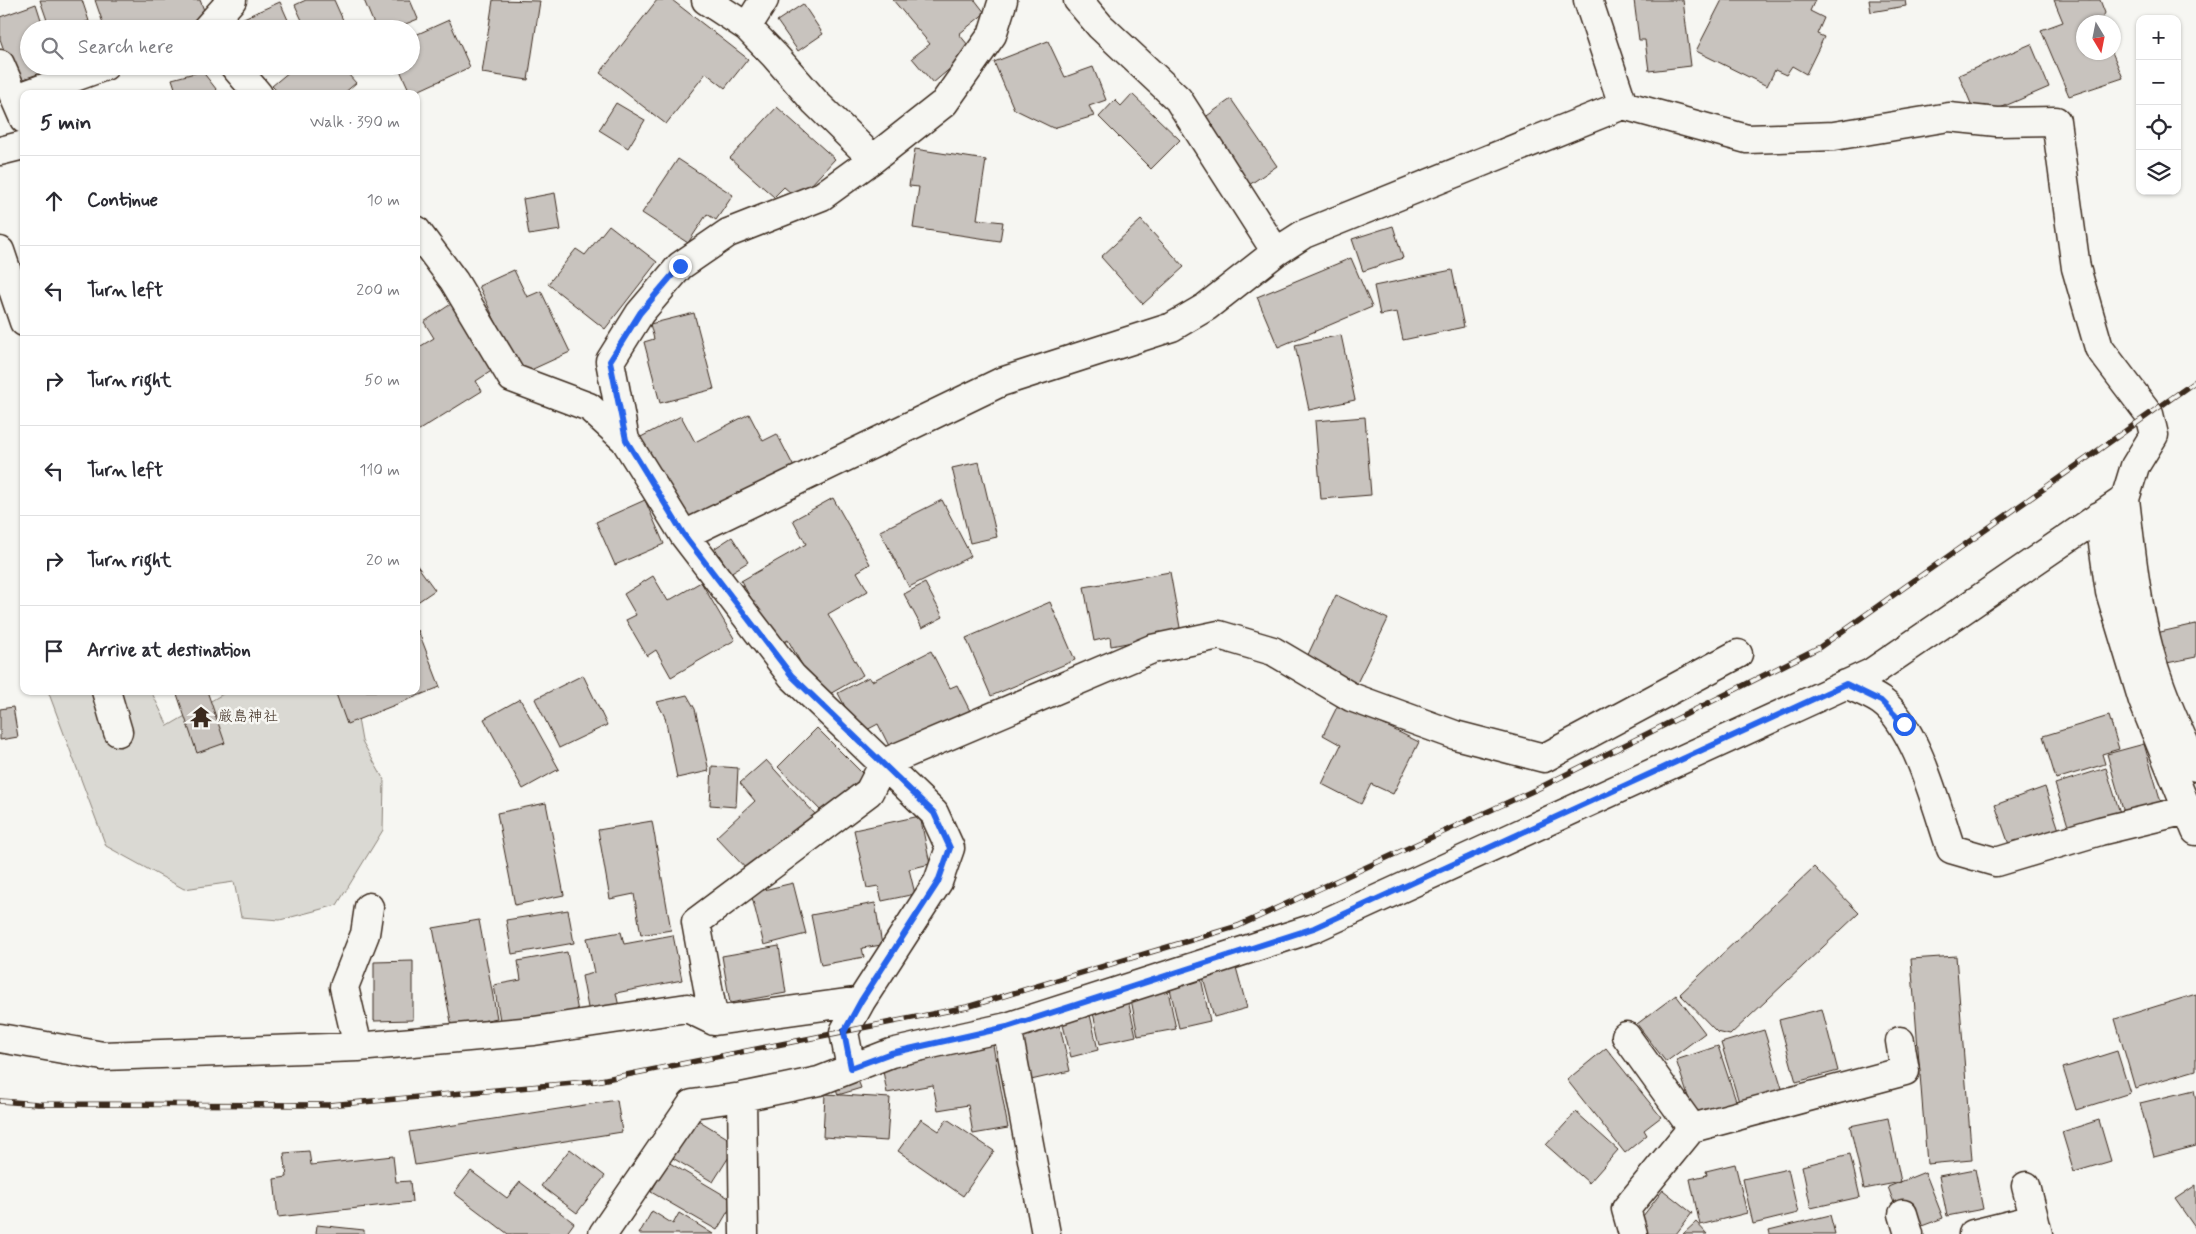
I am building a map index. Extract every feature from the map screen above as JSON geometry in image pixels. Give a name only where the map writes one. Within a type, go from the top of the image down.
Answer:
[{"type":"street","points":[[214,20],[232,0]]},
{"type":"street","points":[[706,0],[747,27],[815,102],[873,159]]},
{"type":"street","points":[[747,27],[764,0]]},
{"type":"street","points":[[626,440],[610,361],[640,313],[680,266],[728,233],[822,196],[944,103],[992,35],[1004,0]]},
{"type":"street","points":[[1078,0],[1100,26],[1178,98],[1276,252]]},
{"type":"street","points":[[1588,0],[1623,105]]},
{"type":"street","points":[[0,64],[20,99]]},
{"type":"street","points":[[50,90],[85,75]]},
{"type":"street","points":[[242,75],[255,90]]},
{"type":"street","points":[[684,535],[1001,382],[1172,327],[1206,308],[1276,252],[1304,234],[1623,105],[1747,139],[1834,136],[1949,118],[1997,122],[2056,120],[2076,268],[2100,348],[2149,414],[2154,435],[2135,466],[2125,499],[2133,576],[2150,654],[2179,732],[2196,767]]},
{"type":"street","points":[[0,151],[20,146]]},
{"type":"street","points":[[420,235],[454,281],[512,378],[589,407],[626,440],[684,535],[792,676],[934,813],[950,848],[938,882],[861,1001],[844,1032],[851,1068]]},
{"type":"street","points":[[2,265],[20,312]]},
{"type":"street","points":[[603,1234],[692,1104],[742,1098],[819,1081],[891,1053],[1007,1027],[1314,928],[1871,673],[2125,499]]},
{"type":"street","points":[[1846,684],[1881,701],[1904,724],[1923,768],[1951,849],[1996,862],[2100,831],[2192,820],[2143,701],[2110,592],[2099,516]]},
{"type":"street","points":[[714,1022],[696,922],[869,792],[884,763],[1152,649],[1219,635],[1273,651],[1351,697],[1455,735],[1544,758],[1738,654]]},
{"type":"street","points":[[107,695],[118,732]]},
{"type":"street","points":[[358,1047],[344,987],[365,934],[369,907]]},
{"type":"street","points":[[0,1038],[103,1056],[358,1047],[534,1031],[688,1008],[714,1022],[861,1001]]},
{"type":"street","points":[[1007,1027],[1046,1234]]},
{"type":"street","points":[[1626,1036],[1692,1128]]},
{"type":"street","points":[[1633,1234],[1626,1209],[1692,1128],[1905,1070],[1900,1040]]},
{"type":"street","points":[[742,1098],[744,1234]]},
{"type":"street","points":[[1973,1234],[2036,1227],[2026,1186]]},
{"type":"shaded area","points":[[49,695],[153,695],[168,726],[221,695],[354,695],[362,741],[384,780],[383,830],[337,905],[280,920],[241,917],[234,882],[184,889],[106,846]]},
{"type":"building","points":[[40,0],[82,0],[89,20],[47,20]]},
{"type":"building","points":[[95,0],[200,0],[207,18],[202,20],[102,20]]},
{"type":"building","points":[[306,0],[334,0],[343,20],[302,20],[295,5]]},
{"type":"building","points":[[364,0],[410,0],[418,19],[416,20],[372,20]]},
{"type":"building","points":[[493,0],[540,1],[528,80],[482,73]]},
{"type":"building","points":[[657,0],[672,0],[748,59],[725,88],[706,73],[666,124],[600,73]]},
{"type":"building","points":[[893,0],[975,0],[985,13],[959,34],[972,50],[933,83],[912,58],[930,44]]},
{"type":"building","points":[[1634,0],[1683,0],[1691,66],[1649,71],[1645,40],[1639,40]]},
{"type":"building","points":[[1722,0],[1815,0],[1810,11],[1824,18],[1817,34],[1824,37],[1806,74],[1792,66],[1786,75],[1775,70],[1767,86],[1696,51]]},
{"type":"building","points":[[1869,0],[1905,0],[1906,6],[1871,12]]},
{"type":"building","points":[[2054,0],[2100,0],[2105,13],[2104,15],[2076,15],[2076,60],[2115,60],[2123,78],[2069,96],[2041,30],[2063,22]]},
{"type":"building","points":[[280,2],[288,20],[239,20]]},
{"type":"building","points":[[36,4],[41,20],[20,20],[20,75],[35,75],[15,82],[0,39],[0,17]]},
{"type":"building","points":[[803,4],[823,34],[798,51],[777,21]]},
{"type":"building","points":[[449,20],[470,67],[420,90],[409,90],[402,75],[420,75],[420,33]]},
{"type":"building","points":[[1048,41],[1065,77],[1093,67],[1106,100],[1089,106],[1094,116],[1053,128],[1014,109],[994,62]]},
{"type":"building","points":[[2031,44],[2049,87],[1977,118],[1959,75]]},
{"type":"building","points":[[187,75],[205,75],[217,90],[176,90],[172,79]]},
{"type":"building","points":[[285,75],[349,75],[356,83],[348,90],[276,90],[272,86]]},
{"type":"building","points":[[1132,94],[1180,140],[1151,169],[1099,117],[1115,100],[1121,106]]},
{"type":"building","points":[[1231,99],[1277,166],[1249,185],[1204,118]]},
{"type":"building","points":[[616,103],[645,120],[628,148],[599,130]]},
{"type":"building","points":[[777,107],[835,159],[798,199],[784,187],[774,197],[730,158]]},
{"type":"building","points":[[915,149],[986,160],[977,219],[1003,222],[1000,241],[913,228],[919,187],[909,186]]},
{"type":"building","points":[[678,159],[733,195],[716,220],[707,214],[688,243],[642,213]]},
{"type":"building","points":[[555,193],[561,230],[529,235],[523,199]]},
{"type":"building","points":[[1141,220],[1184,267],[1143,304],[1101,257]]},
{"type":"building","points":[[609,225],[657,262],[605,329],[548,284],[576,249],[585,255]]},
{"type":"building","points":[[1393,226],[1403,258],[1363,271],[1352,239]]},
{"type":"building","points":[[1351,258],[1372,307],[1278,347],[1257,297]]},
{"type":"building","points":[[514,270],[527,297],[541,291],[570,352],[520,375],[479,286]]},
{"type":"building","points":[[1452,270],[1464,327],[1403,340],[1397,312],[1380,315],[1374,286]]},
{"type":"building","points":[[454,302],[496,368],[476,381],[482,391],[420,430],[420,347],[434,338],[424,322]]},
{"type":"building","points":[[694,313],[714,389],[660,403],[644,342],[654,339],[650,324]]},
{"type":"building","points":[[1341,335],[1355,400],[1309,410],[1295,345]]},
{"type":"building","points":[[749,414],[763,441],[777,434],[796,471],[686,528],[639,438],[681,416],[695,442]]},
{"type":"building","points":[[1365,417],[1371,495],[1321,499],[1315,421]]},
{"type":"building","points":[[979,462],[997,537],[970,543],[952,468]]},
{"type":"building","points":[[833,498],[870,564],[857,572],[868,591],[828,614],[863,675],[821,699],[788,640],[778,645],[741,581],[806,544],[793,520]]},
{"type":"building","points":[[645,500],[664,544],[615,565],[596,522]]},
{"type":"building","points":[[942,500],[971,556],[909,587],[880,531]]},
{"type":"building","points":[[732,537],[748,562],[730,573],[715,548]]},
{"type":"building","points":[[420,569],[435,590],[420,600]]},
{"type":"building","points":[[1170,572],[1181,633],[1111,646],[1110,637],[1094,641],[1084,587]]},
{"type":"building","points":[[653,576],[668,601],[701,582],[735,640],[671,677],[656,650],[647,656],[626,620],[636,615],[624,594]]},
{"type":"building","points":[[925,583],[943,617],[922,628],[904,594]]},
{"type":"building","points":[[1336,595],[1388,619],[1356,685],[1305,661]]},
{"type":"building","points":[[1050,602],[1075,660],[991,696],[966,638]]},
{"type":"building","points":[[2196,624],[2196,657],[2162,664],[2156,633]]},
{"type":"building","points":[[420,635],[440,687],[420,695]]},
{"type":"building","points":[[931,651],[950,688],[957,685],[973,717],[894,756],[878,724],[859,734],[838,693],[869,677],[872,681]]},
{"type":"building","points":[[583,675],[607,725],[559,748],[535,699]]},
{"type":"building","name":"厳島神社","points":[[177,695],[208,695],[225,743],[197,753]]},
{"type":"building","points":[[336,695],[420,695],[347,724]]},
{"type":"building","points":[[687,695],[695,709],[709,771],[677,778],[665,717],[657,702]]},
{"type":"building","points":[[520,699],[559,769],[523,789],[484,719]]},
{"type":"building","points":[[1339,703],[1419,742],[1393,794],[1371,784],[1361,804],[1322,784],[1341,745],[1323,735]]},
{"type":"building","points":[[13,707],[18,737],[0,740],[0,709]]},
{"type":"building","points":[[2109,716],[2119,749],[2102,754],[2105,764],[2056,779],[2043,736]]},
{"type":"building","points":[[817,728],[864,775],[824,814],[778,767]]},
{"type":"building","points":[[2144,744],[2163,809],[2126,820],[2107,754]]},
{"type":"building","points":[[766,760],[816,815],[751,874],[716,837],[755,801],[740,783]]},
{"type":"building","points":[[712,766],[738,768],[736,807],[710,805]]},
{"type":"building","points":[[2106,768],[2120,813],[2069,829],[2055,784]]},
{"type":"building","points":[[2045,787],[2061,836],[2012,853],[1995,805]]},
{"type":"building","points":[[546,803],[564,895],[515,905],[497,813]]},
{"type":"building","points":[[920,816],[930,864],[909,869],[915,894],[882,901],[878,886],[867,888],[854,830]]},
{"type":"building","points":[[652,821],[671,930],[641,935],[634,894],[610,899],[598,830]]},
{"type":"building","points":[[1814,867],[1859,913],[1730,1035],[1717,1032],[1680,994]]},
{"type":"building","points":[[793,883],[806,934],[764,945],[751,893]]},
{"type":"building","points":[[875,903],[882,945],[862,948],[864,957],[821,965],[811,915]]},
{"type":"building","points":[[568,910],[574,943],[512,954],[506,920]]},
{"type":"building","points":[[479,920],[497,1018],[452,1027],[433,928]]},
{"type":"building","points":[[621,932],[624,944],[673,935],[682,980],[616,993],[619,1007],[589,1013],[582,976],[594,973],[587,938]]},
{"type":"building","points":[[779,946],[786,993],[730,1003],[722,956]]},
{"type":"building","points":[[567,952],[578,1012],[501,1026],[494,985],[521,980],[518,961]]},
{"type":"building","points":[[1956,956],[1972,1160],[1927,1164],[1911,959]]},
{"type":"building","points":[[1234,960],[1247,1008],[1214,1017],[1201,970]]},
{"type":"building","points":[[413,961],[413,1020],[374,1021],[374,962]]},
{"type":"building","points":[[1200,973],[1210,1021],[1179,1028],[1168,980]]},
{"type":"building","points":[[1167,986],[1176,1029],[1138,1036],[1130,994]]},
{"type":"building","points":[[2196,994],[2196,1070],[2135,1088],[2115,1019]]},
{"type":"building","points":[[1676,995],[1705,1033],[1666,1062],[1637,1024]]},
{"type":"building","points":[[1127,996],[1136,1036],[1100,1044],[1091,1004]]},
{"type":"building","points":[[1088,1006],[1098,1050],[1071,1057],[1060,1013]]},
{"type":"building","points":[[1822,1009],[1838,1071],[1796,1082],[1779,1020]]},
{"type":"building","points":[[1058,1018],[1070,1071],[1031,1080],[1019,1027]]},
{"type":"building","points":[[1764,1030],[1785,1098],[1762,1105],[1759,1096],[1739,1102],[1721,1043]]},
{"type":"building","points":[[992,1040],[1008,1128],[973,1134],[968,1105],[938,1110],[933,1085],[887,1093],[881,1060]]},
{"type":"building","points":[[1718,1046],[1738,1107],[1696,1121],[1676,1060]]},
{"type":"building","points":[[1606,1048],[1661,1117],[1644,1130],[1647,1135],[1625,1153],[1567,1080]]},
{"type":"building","points":[[2117,1051],[2130,1093],[2076,1110],[2063,1068]]},
{"type":"building","points":[[855,1072],[861,1088],[838,1095],[833,1079]]},
{"type":"building","points":[[2194,1090],[2196,1100],[2196,1146],[2154,1157],[2140,1103]]},
{"type":"building","points":[[825,1094],[890,1098],[887,1141],[823,1137]]},
{"type":"building","points":[[617,1100],[622,1132],[415,1165],[409,1132]]},
{"type":"building","points":[[1576,1112],[1618,1150],[1589,1183],[1546,1145]]},
{"type":"building","points":[[690,1115],[737,1144],[713,1182],[666,1154]]},
{"type":"building","points":[[1888,1118],[1901,1182],[1864,1189],[1850,1126]]},
{"type":"building","points":[[921,1119],[939,1131],[947,1119],[994,1151],[963,1196],[898,1151]]},
{"type":"building","points":[[2099,1120],[2111,1161],[2074,1172],[2062,1132]]},
{"type":"building","points":[[570,1149],[605,1176],[577,1213],[541,1186]]},
{"type":"building","points":[[309,1151],[311,1165],[393,1156],[396,1182],[410,1181],[412,1202],[278,1217],[274,1179],[287,1177],[284,1153]]},
{"type":"building","points":[[1850,1154],[1860,1197],[1811,1208],[1802,1166]]},
{"type":"building","points":[[668,1162],[734,1201],[717,1230],[651,1192]]},
{"type":"building","points":[[1735,1164],[1747,1213],[1700,1225],[1690,1179],[1707,1175],[1706,1171]]},
{"type":"building","points":[[1788,1169],[1798,1213],[1753,1224],[1743,1179]]},
{"type":"building","points":[[1975,1169],[1983,1209],[1947,1216],[1939,1176]]},
{"type":"building","points":[[471,1171],[507,1198],[520,1182],[574,1223],[566,1234],[508,1234],[454,1193]]},
{"type":"building","points":[[1925,1172],[1943,1218],[1914,1229],[1896,1208],[1888,1187]]},
{"type":"building","points":[[2196,1185],[2196,1229],[2175,1199]]},
{"type":"building","points":[[1663,1190],[1692,1213],[1676,1234],[1639,1234],[1633,1229]]},
{"type":"building","points":[[652,1211],[673,1224],[679,1213],[713,1234],[639,1234]]},
{"type":"building","points":[[1830,1215],[1835,1234],[1770,1234],[1769,1230]]},
{"type":"building","points":[[1696,1222],[1707,1234],[1683,1234]]},
{"type":"building","points":[[317,1225],[364,1230],[364,1234],[316,1234]]},
{"type":"railway","points":[[0,1101],[38,1104],[329,1105],[596,1081],[967,1007],[1238,926],[1537,789],[1820,647],[2196,381]]},
{"type":"place","name":"厳島神社","points":[[201,717]]},
{"type":"route","points":[[680,266],[640,313],[610,361],[626,440],[684,535],[792,676],[934,813],[950,848],[938,882],[861,1001],[844,1032],[851,1068],[891,1053],[1007,1027],[1314,928],[1846,684],[1881,701],[1904,724]]}]
